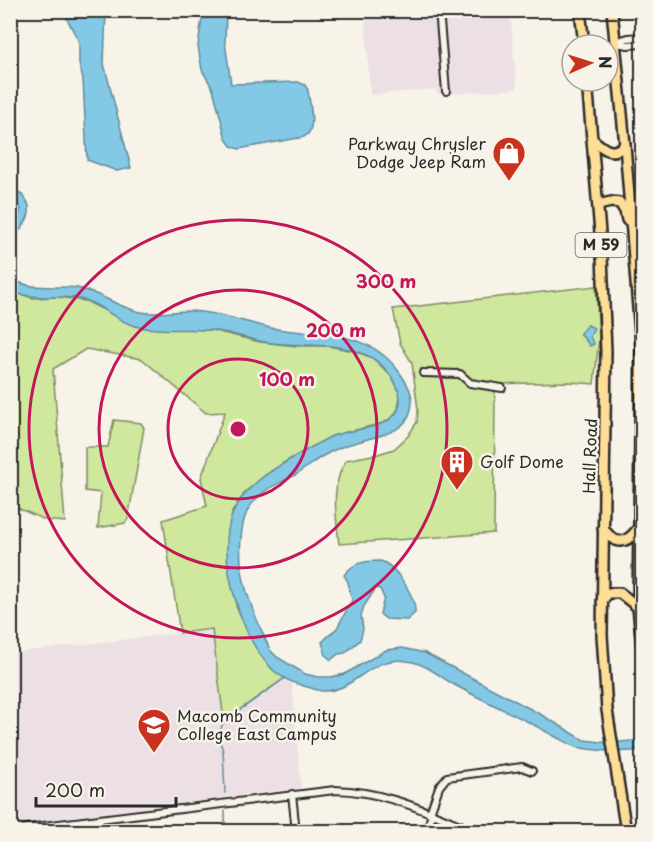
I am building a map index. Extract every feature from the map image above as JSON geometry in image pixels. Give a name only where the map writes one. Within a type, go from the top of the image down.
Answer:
[{"type":"highway","points":[[580,10],[583,33]]},
{"type":"highway","points":[[611,10],[614,33]]},
{"type":"highway","name":"Hall Road","points":[[588,93],[598,206],[606,351],[601,605],[607,710],[626,831]]},
{"type":"highway","name":"M 59","points":[[620,93],[642,346],[638,530],[638,607],[642,647]]},
{"type":"highway","points":[[592,139],[605,150],[612,152],[625,145]]},
{"type":"highway","points":[[598,206],[614,202],[623,206],[626,215],[630,261],[636,272]]},
{"type":"highway","points":[[603,528],[610,537],[622,542],[631,539],[638,530]]},
{"type":"highway","points":[[601,605],[604,596],[614,592],[626,596],[638,607]]},
{"type":"street","points":[[439,10],[446,91]]},
{"type":"street","points":[[620,40],[642,37]]},
{"type":"street","points":[[620,43],[642,44]]},
{"type":"street","points":[[423,373],[460,374],[470,383],[502,388]]},
{"type":"street","points":[[427,831],[439,787],[447,777],[522,767],[532,771]]},
{"type":"street","points":[[10,830],[328,790],[363,791],[391,797],[477,831]]},
{"type":"street","points":[[292,794],[296,831]]},
{"type":"shaded area","points":[[365,11],[510,11],[517,89],[437,94],[436,89],[370,95]]},
{"type":"shaded area","name":"Macomb Community College East Campus","points":[[212,629],[224,721],[285,678],[292,683],[301,788],[11,824],[10,653]]},
{"type":"green space","points":[[11,199],[16,200],[21,209],[11,226]]},
{"type":"green space","points":[[596,286],[599,339],[594,384],[570,382],[495,384],[494,533],[339,544],[336,490],[346,460],[394,449],[408,436],[417,422],[418,410],[412,363],[400,343],[393,309]]},
{"type":"green space","points":[[11,291],[33,298],[59,297],[86,301],[135,326],[211,330],[260,342],[296,346],[328,346],[354,351],[373,358],[395,380],[400,395],[398,409],[393,417],[383,423],[332,436],[285,462],[246,491],[232,512],[236,606],[256,647],[272,669],[285,678],[224,721],[212,629],[180,633],[163,520],[207,506],[201,478],[225,412],[206,413],[142,359],[86,349],[53,369],[65,522],[45,520],[11,505]]},
{"type":"green space","points":[[114,420],[141,423],[144,428],[128,519],[125,523],[98,528],[101,493],[85,491],[85,447],[108,447]]},
{"type":"water","points":[[63,11],[106,11],[104,64],[131,168],[117,171],[87,160],[79,42]]},
{"type":"water","points":[[203,11],[226,11],[225,42],[231,84],[298,82],[305,85],[308,90],[312,116],[311,129],[308,134],[304,137],[239,149],[231,146],[226,139],[213,89],[202,70],[198,46]]},
{"type":"water","points":[[13,189],[27,201],[29,214],[11,240],[11,226],[21,209],[16,200],[11,199]]},
{"type":"water","points":[[10,278],[26,285],[85,290],[141,312],[210,313],[271,328],[343,337],[375,349],[389,360],[409,389],[412,403],[407,420],[396,430],[342,447],[320,458],[262,494],[245,516],[240,553],[244,582],[270,650],[277,657],[305,674],[318,677],[345,674],[386,650],[402,648],[425,653],[584,740],[609,743],[642,740],[642,750],[609,751],[576,747],[413,662],[398,660],[386,662],[347,685],[324,691],[284,678],[261,656],[243,623],[231,584],[228,565],[228,530],[232,516],[246,492],[280,465],[331,437],[384,423],[390,419],[397,412],[400,404],[397,386],[392,378],[372,358],[348,349],[271,343],[209,330],[143,328],[128,324],[97,305],[84,300],[29,296],[11,291]]},
{"type":"water","points":[[588,325],[594,328],[590,337],[594,344],[590,346],[580,333]]},
{"type":"water","points":[[380,561],[392,568],[404,582],[412,599],[415,613],[407,620],[386,619],[380,614],[384,598],[380,589],[376,588],[364,606],[361,616],[363,629],[360,640],[345,653],[338,654],[331,660],[326,655],[322,642],[337,628],[352,600],[344,575],[360,563]]},
{"type":"waterway","points":[[225,793],[223,751],[218,736],[224,721],[285,678]]},
{"type":"waterway","points":[[225,811],[225,832]]},
{"type":"place","name":"Parkway Chrysler Dodge Jeep Ram","points":[[509,182]]},
{"type":"place","name":"Golf Dome","points":[[457,491]]},
{"type":"place","name":"Macomb Community College East Campus","points":[[154,754]]}]
